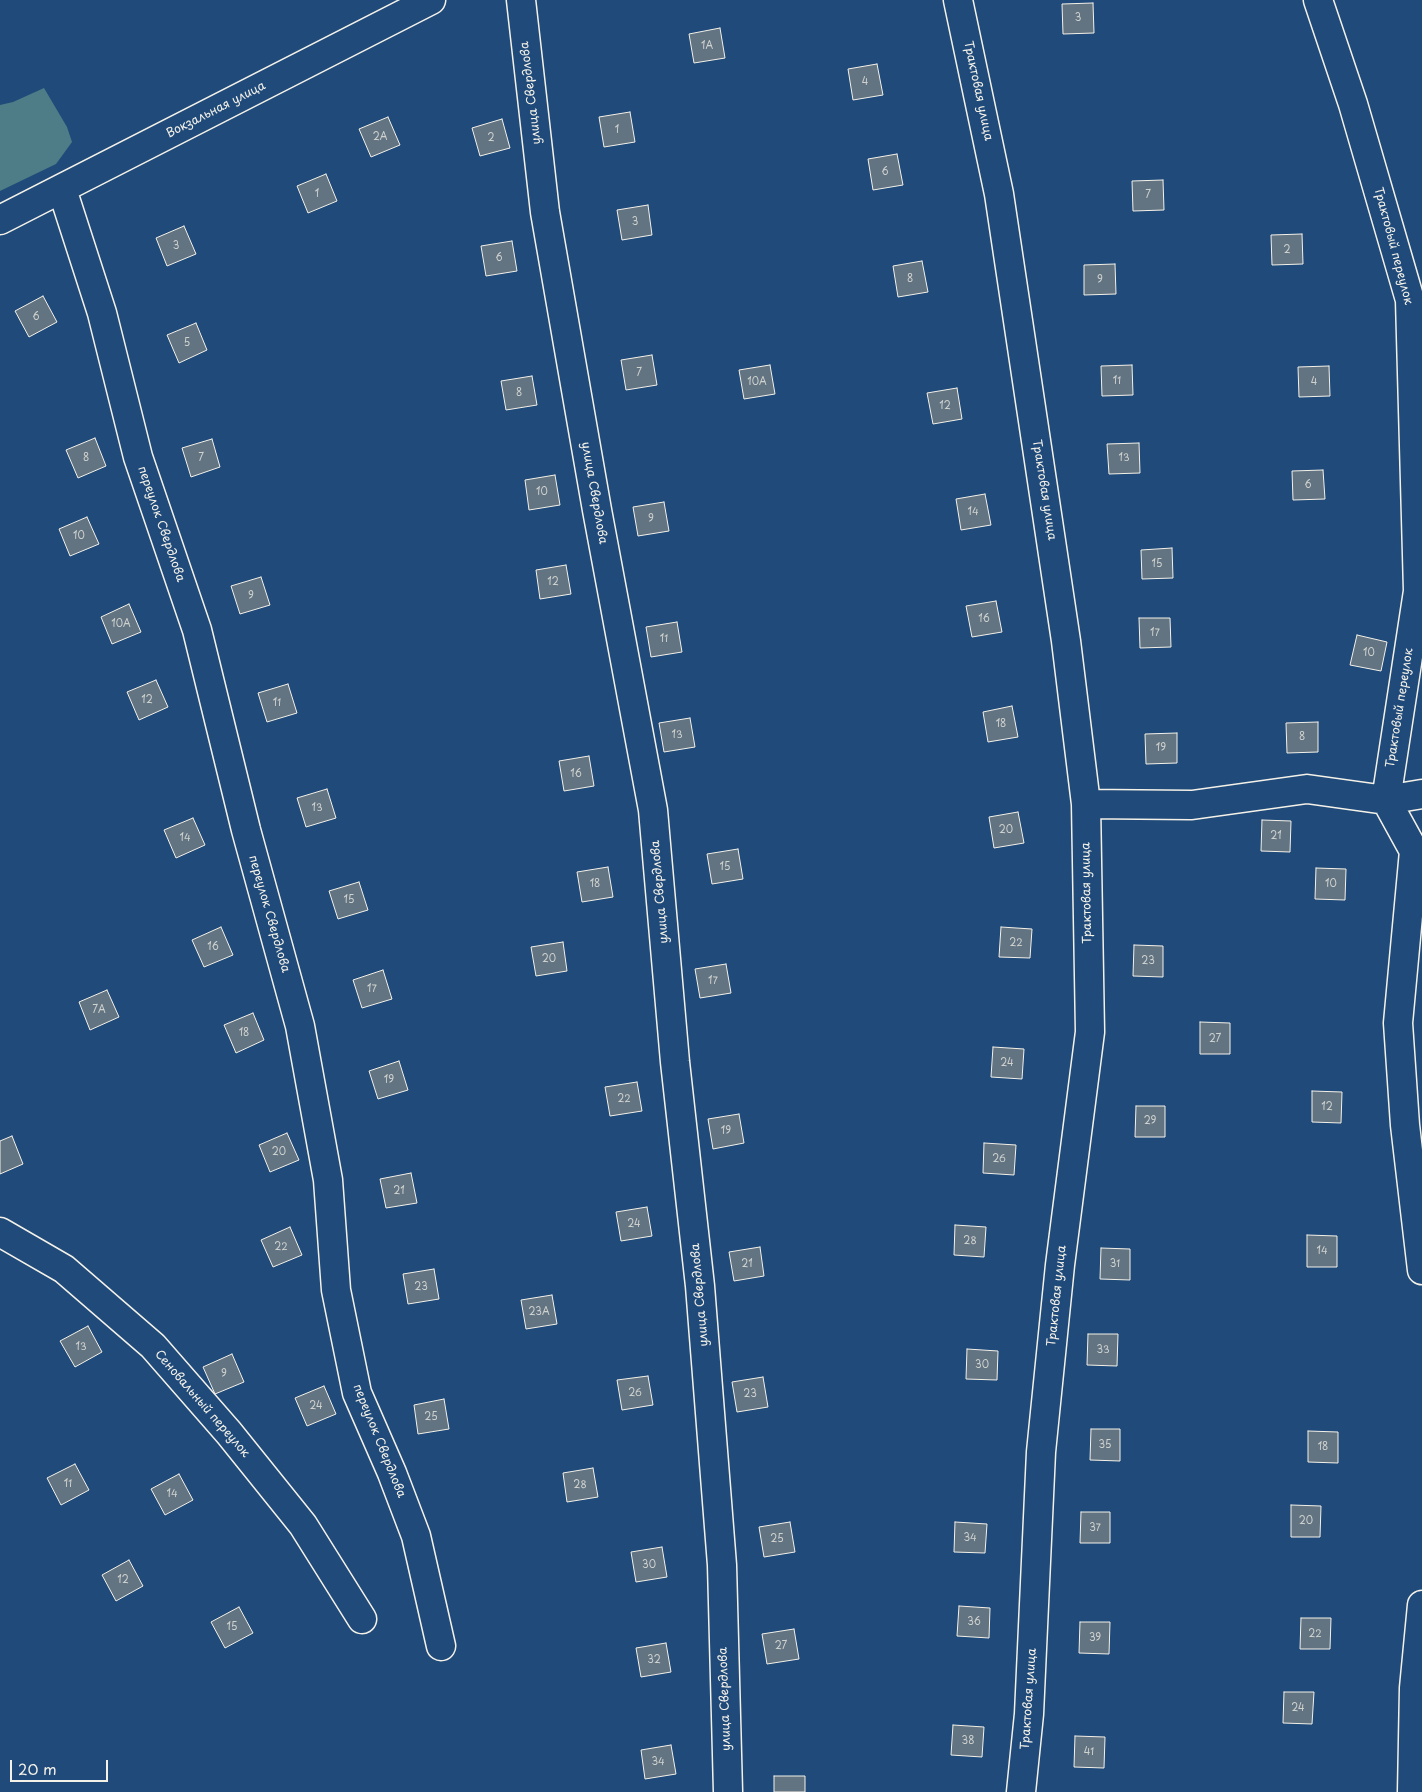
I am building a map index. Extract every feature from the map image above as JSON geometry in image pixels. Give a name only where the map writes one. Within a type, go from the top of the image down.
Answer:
[{"type":"street","name":"Вокзальная улица","points":[[0,220],[431,0]]},
{"type":"street","name":"улица Свердлова","points":[[521,0],[545,212],[597,510],[653,810],[675,1062],[700,1286],[721,1555],[728,1792]]},
{"type":"street","name":"Трактовая улица","points":[[958,0],[999,194],[1066,641],[1086,804],[1090,1032],[1060,1265],[1041,1452],[1029,1714],[1021,1792]]},
{"type":"street","name":"Трактовый переулок","points":[[1318,0],[1353,104],[1410,300],[1418,591],[1386,800]]},
{"type":"street","name":"переулок Свердлова","points":[[62,189],[102,313],[138,457],[197,630],[246,830],[300,1026],[328,1180],[336,1290],[357,1392],[392,1473],[416,1536],[441,1646]]},
{"type":"street","points":[[1086,804],[1192,805],[1307,789],[1386,800],[1422,794]]},
{"type":"street","points":[[1386,800],[1414,851],[1398,1023],[1404,1125],[1422,1270]]},
{"type":"street","name":"Сеновальный переулок","points":[[0,1232],[64,1269],[153,1346],[229,1433],[303,1525],[362,1618]]},
{"type":"street","points":[[1412,1792],[1414,1688],[1422,1605]]},
{"type":"green space","points":[[44,88],[67,127],[72,142],[56,164],[0,191],[0,105],[13,102]]},
{"type":"building","points":[[1093,3],[1094,33],[1063,34],[1062,4]]},
{"type":"building","points":[[720,28],[725,58],[694,63],[689,34]]},
{"type":"building","points":[[877,64],[883,95],[853,100],[848,69]]},
{"type":"building","points":[[630,112],[635,142],[604,147],[599,117]]},
{"type":"building","points":[[388,117],[400,145],[371,157],[359,129]]},
{"type":"building","points":[[502,119],[510,148],[480,156],[472,128]]},
{"type":"building","points":[[897,154],[903,185],[873,190],[868,159]]},
{"type":"building","points":[[326,174],[337,201],[308,213],[297,186]]},
{"type":"building","points":[[1163,180],[1164,210],[1133,211],[1132,181]]},
{"type":"building","points":[[648,205],[652,235],[622,240],[617,210]]},
{"type":"building","points":[[184,226],[196,254],[167,266],[156,238]]},
{"type":"building","points":[[1302,234],[1303,264],[1272,265],[1271,235]]},
{"type":"building","points":[[512,241],[517,271],[486,276],[481,246]]},
{"type":"building","points":[[922,261],[928,292],[898,297],[893,266]]},
{"type":"building","points":[[1115,264],[1116,294],[1084,295],[1084,265]]},
{"type":"building","points":[[43,296],[57,322],[29,337],[15,311]]},
{"type":"building","points":[[196,323],[207,350],[179,363],[167,335]]},
{"type":"building","points":[[652,355],[657,385],[626,390],[621,360]]},
{"type":"building","points":[[770,365],[775,394],[744,399],[739,370]]},
{"type":"building","points":[[1132,365],[1133,395],[1102,396],[1101,366]]},
{"type":"building","points":[[1329,366],[1330,396],[1299,397],[1298,367]]},
{"type":"building","points":[[532,376],[537,405],[506,410],[501,381]]},
{"type":"building","points":[[957,388],[962,419],[933,424],[927,393]]},
{"type":"building","points":[[95,438],[106,466],[78,478],[66,450]]},
{"type":"building","points":[[212,439],[220,467],[191,477],[182,448]]},
{"type":"building","points":[[1139,443],[1140,473],[1109,474],[1107,444]]},
{"type":"building","points":[[1323,470],[1325,499],[1293,500],[1292,471]]},
{"type":"building","points":[[555,475],[560,505],[529,510],[525,480]]},
{"type":"building","points":[[985,494],[991,525],[961,530],[956,499]]},
{"type":"building","points":[[664,502],[669,531],[638,536],[633,507]]},
{"type":"building","points":[[87,517],[99,544],[70,556],[59,529]]},
{"type":"building","points":[[1172,548],[1173,578],[1142,579],[1141,550]]},
{"type":"building","points":[[566,565],[571,594],[540,599],[536,570]]},
{"type":"building","points":[[261,577],[270,605],[240,614],[231,586]]},
{"type":"building","points":[[996,601],[1002,632],[972,637],[966,606]]},
{"type":"building","points":[[129,604],[141,632],[112,644],[101,617]]},
{"type":"building","points":[[1139,618],[1170,618],[1171,647],[1140,648]]},
{"type":"building","points":[[677,622],[682,652],[651,657],[646,627]]},
{"type":"building","points":[[1357,635],[1387,642],[1381,671],[1350,665]]},
{"type":"building","points":[[156,680],[168,707],[139,720],[127,692]]},
{"type":"building","points":[[288,684],[297,713],[267,722],[258,693]]},
{"type":"building","points":[[1012,706],[1018,737],[988,742],[983,712]]},
{"type":"building","points":[[690,718],[695,747],[664,752],[659,723]]},
{"type":"building","points":[[1318,722],[1318,752],[1287,753],[1286,723]]},
{"type":"building","points":[[1177,733],[1177,763],[1146,764],[1145,734]]},
{"type":"building","points":[[589,756],[594,786],[564,791],[559,761]]},
{"type":"building","points":[[327,789],[336,818],[306,827],[297,798]]},
{"type":"building","points":[[1018,812],[1024,843],[994,848],[989,817]]},
{"type":"building","points":[[193,818],[205,845],[176,858],[164,830]]},
{"type":"building","points":[[1262,820],[1291,821],[1290,852],[1261,851]]},
{"type":"building","points":[[738,849],[743,879],[712,884],[707,854]]},
{"type":"building","points":[[608,867],[613,897],[582,902],[577,872]]},
{"type":"building","points":[[1316,868],[1346,869],[1345,900],[1315,899]]},
{"type":"building","points":[[359,882],[368,910],[338,919],[329,891]]},
{"type":"building","points":[[221,927],[233,955],[204,967],[192,940]]},
{"type":"building","points":[[1001,927],[1032,929],[1030,958],[999,957]]},
{"type":"building","points":[[563,942],[567,971],[536,976],[531,947]]},
{"type":"building","points":[[1134,945],[1163,946],[1163,977],[1133,976]]},
{"type":"building","points":[[726,964],[731,993],[700,998],[695,969]]},
{"type":"building","points":[[383,970],[392,999],[362,1008],[353,980]]},
{"type":"building","points":[[107,990],[119,1017],[90,1030],[79,1002]]},
{"type":"building","points":[[253,1013],[264,1040],[236,1053],[224,1025]]},
{"type":"building","points":[[1200,1022],[1230,1023],[1230,1054],[1200,1054]]},
{"type":"building","points":[[993,1047],[1024,1049],[1022,1079],[991,1077]]},
{"type":"building","points":[[399,1061],[408,1090],[378,1099],[369,1071]]},
{"type":"building","points":[[637,1082],[642,1111],[610,1116],[605,1087]]},
{"type":"building","points":[[1312,1091],[1342,1092],[1341,1123],[1312,1122]]},
{"type":"building","points":[[1136,1106],[1165,1106],[1165,1137],[1135,1137]]},
{"type":"building","points":[[739,1114],[744,1143],[713,1149],[708,1119]]},
{"type":"building","points":[[287,1133],[299,1160],[270,1172],[259,1145]]},
{"type":"building","points":[[12,1136],[23,1164],[0,1174],[0,1141]]},
{"type":"building","points":[[984,1143],[1016,1145],[1014,1175],[983,1173]]},
{"type":"building","points":[[411,1173],[417,1203],[386,1208],[380,1179]]},
{"type":"building","points":[[647,1207],[652,1236],[621,1241],[616,1212]]},
{"type":"building","points":[[955,1225],[986,1227],[984,1257],[954,1255]]},
{"type":"building","points":[[290,1227],[302,1255],[273,1267],[261,1240]]},
{"type":"building","points":[[1307,1235],[1337,1236],[1337,1267],[1307,1267]]},
{"type":"building","points":[[760,1247],[764,1276],[734,1281],[729,1252]]},
{"type":"building","points":[[1101,1248],[1130,1249],[1130,1280],[1100,1279]]},
{"type":"building","points":[[434,1269],[439,1299],[408,1304],[403,1274]]},
{"type":"building","points":[[552,1295],[557,1324],[526,1329],[521,1300]]},
{"type":"building","points":[[88,1326],[102,1352],[75,1367],[60,1341]]},
{"type":"building","points":[[1088,1334],[1118,1334],[1117,1366],[1087,1365]]},
{"type":"building","points":[[967,1349],[998,1351],[997,1380],[966,1379]]},
{"type":"building","points":[[232,1354],[244,1382],[215,1394],[203,1367]]},
{"type":"building","points":[[648,1376],[653,1405],[622,1410],[617,1380]]},
{"type":"building","points":[[763,1377],[768,1407],[737,1412],[732,1382]]},
{"type":"building","points":[[324,1386],[336,1414],[307,1426],[295,1398]]},
{"type":"building","points":[[444,1399],[449,1429],[418,1434],[414,1405]]},
{"type":"building","points":[[1091,1429],[1120,1429],[1120,1461],[1090,1460]]},
{"type":"building","points":[[1308,1431],[1338,1432],[1338,1463],[1308,1462]]},
{"type":"building","points":[[75,1464],[89,1490],[61,1505],[47,1478]]},
{"type":"building","points":[[593,1468],[598,1497],[567,1502],[563,1473]]},
{"type":"building","points":[[179,1474],[193,1500],[165,1515],[151,1489]]},
{"type":"building","points":[[1291,1505],[1321,1506],[1320,1537],[1291,1537]]},
{"type":"building","points":[[1081,1512],[1110,1512],[1110,1543],[1080,1543]]},
{"type":"building","points":[[790,1522],[795,1552],[764,1557],[759,1527]]},
{"type":"building","points":[[955,1522],[987,1524],[985,1553],[954,1552]]},
{"type":"building","points":[[662,1547],[667,1577],[636,1582],[631,1552]]},
{"type":"building","points":[[129,1560],[143,1586],[116,1601],[102,1575]]},
{"type":"building","points":[[959,1606],[990,1608],[989,1638],[957,1636]]},
{"type":"building","points":[[239,1607],[253,1633],[225,1648],[211,1622]]},
{"type":"building","points":[[1301,1618],[1331,1618],[1330,1649],[1300,1649]]},
{"type":"building","points":[[1080,1622],[1110,1622],[1109,1654],[1079,1653]]},
{"type":"building","points":[[794,1629],[799,1659],[767,1664],[762,1634]]},
{"type":"building","points":[[666,1643],[671,1672],[641,1677],[636,1648]]},
{"type":"building","points":[[1284,1692],[1314,1692],[1312,1724],[1283,1723]]},
{"type":"building","points":[[953,1725],[984,1727],[982,1757],[951,1755]]},
{"type":"building","points":[[1075,1736],[1105,1737],[1104,1768],[1074,1767]]},
{"type":"building","points":[[671,1745],[676,1774],[645,1779],[641,1750]]},
{"type":"building","points":[[774,1776],[805,1776],[805,1792],[774,1792]]}]
